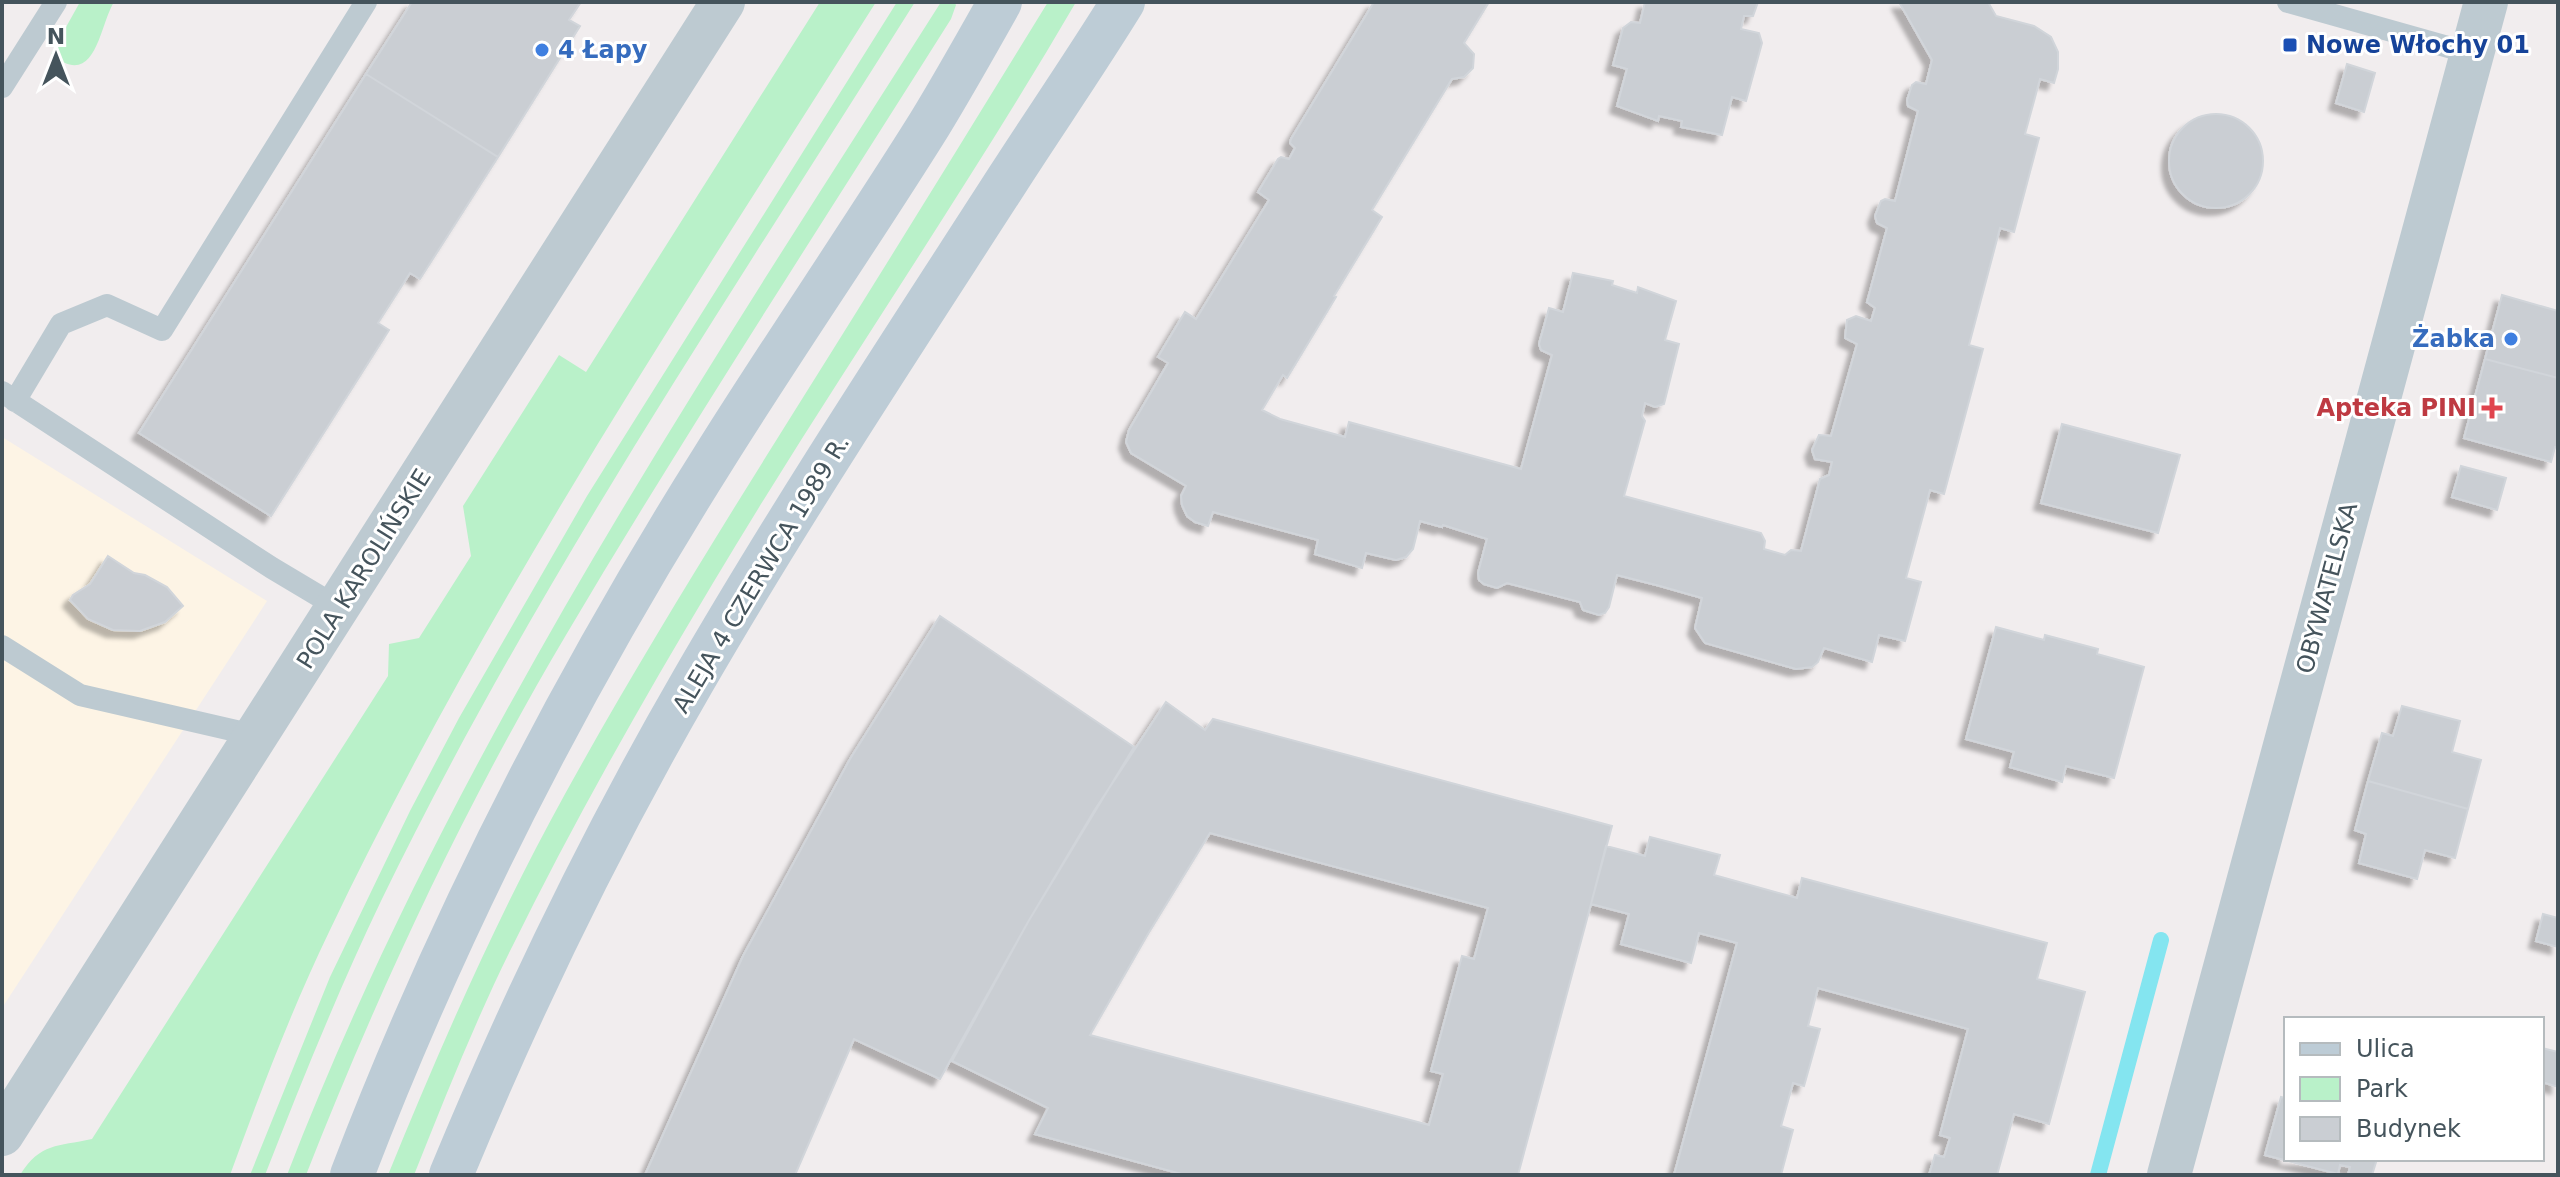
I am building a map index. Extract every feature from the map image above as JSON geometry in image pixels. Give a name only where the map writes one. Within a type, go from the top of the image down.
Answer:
[{"type":"main road","points":[[352,1175],[404,1040],[460,918],[514,806],[575,694],[712,461],[929,124],[1000,2]]},
{"type":"main road","name":"ALEJA 4 CZERWCA 1989 R.","points":[[451,1175],[551,946],[607,835],[694,679],[919,318],[1123,2]]},
{"type":"street","name":"POLA KAROLIŃSKIE","points":[[2,1134],[723,2]]},
{"type":"street","name":"OBYWATELSKA","points":[[2169,1175],[2486,2]]},
{"type":"lane","points":[[2,87],[56,2]]},
{"type":"lane","points":[[339,608],[264,563],[9,397],[61,324],[107,305],[162,330],[366,2]]},
{"type":"lane","points":[[2288,2],[2473,54]]},
{"type":"lane","points":[[2,646],[80,695],[258,736]]},
{"type":"shaded area","points":[[2,437],[267,601],[2,1008]]},
{"type":"green space","points":[[80,2],[114,2],[94,51],[78,65],[66,63],[51,54]]},
{"type":"green space","points":[[820,2],[876,2],[659,344],[453,692],[389,811],[315,962],[276,1052],[230,1175],[20,1175],[43,1151],[92,1139],[388,676],[389,644],[419,638],[471,556],[463,506],[559,355],[586,372]]},
{"type":"green space","points":[[897,2],[915,2],[636,444],[568,556],[440,784],[350,969],[265,1175],[250,1175],[330,977],[459,718],[587,496]]},
{"type":"green space","points":[[941,2],[954,2],[956,5],[951,19],[660,480],[529,700],[458,832],[393,968],[306,1175],[287,1175],[352,1020],[424,868],[502,719],[671,429]]},
{"type":"green space","points":[[1048,2],[1076,2],[757,510],[633,719],[510,951],[414,1175],[388,1175],[493,934],[597,737],[696,569]]},
{"type":"building","points":[[412,2],[581,2],[569,20],[580,26],[498,157],[366,74]]},
{"type":"building","points":[[1374,2],[1489,2],[1464,43],[1474,54],[1473,68],[1464,77],[1452,79],[1372,210],[1382,217],[1287,378],[1283,375],[1262,410],[1280,419],[1345,437],[1349,422],[1521,469],[1552,355],[1541,350],[1539,344],[1549,308],[1563,312],[1573,273],[1613,281],[1612,285],[1637,293],[1638,287],[1676,301],[1665,340],[1679,344],[1664,404],[1655,407],[1645,403],[1642,416],[1645,421],[1624,496],[1761,533],[1765,541],[1764,549],[1785,555],[1791,550],[1801,551],[1820,479],[1829,475],[1832,462],[1815,459],[1812,450],[1819,435],[1831,436],[1857,344],[1845,338],[1847,320],[1856,316],[1871,321],[1875,308],[1867,302],[1887,228],[1877,223],[1875,216],[1881,201],[1895,201],[1918,111],[1908,106],[1907,100],[1912,85],[1916,82],[1926,84],[1932,60],[1899,2],[1988,2],[1996,16],[2034,26],[2051,37],[2058,52],[2058,69],[2054,83],[2040,79],[2025,134],[2039,138],[2014,232],[2000,228],[1969,345],[1983,349],[1944,494],[1930,490],[1906,578],[1921,582],[1905,641],[1879,635],[1872,662],[1824,648],[1818,662],[1812,667],[1796,669],[1705,643],[1695,628],[1702,598],[1660,586],[1617,575],[1609,607],[1599,615],[1583,610],[1580,602],[1507,583],[1497,588],[1484,584],[1479,580],[1478,573],[1487,539],[1420,521],[1413,549],[1406,557],[1396,560],[1366,553],[1362,568],[1315,554],[1318,540],[1213,512],[1208,526],[1195,522],[1187,516],[1182,505],[1181,496],[1186,486],[1131,453],[1126,442],[1129,430],[1168,363],[1158,357],[1185,312],[1196,319],[1269,200],[1258,192],[1278,159],[1289,159],[1295,148],[1290,143],[1291,139]]},
{"type":"building","points":[[1645,2],[1758,2],[1753,16],[1744,16],[1741,29],[1759,33],[1762,43],[1746,101],[1732,97],[1722,135],[1681,127],[1682,121],[1659,116],[1658,121],[1617,106],[1627,69],[1613,65],[1623,28],[1631,22],[1640,23]]},
{"type":"building","points":[[2347,64],[2375,73],[2364,112],[2336,103]]},
{"type":"building","points":[[366,74],[498,157],[420,279],[410,273],[378,323],[389,330],[271,516],[139,433]]},
{"type":"building","points":[[2207,114],[2225,114],[2250,127],[2260,143],[2263,161],[2260,179],[2250,195],[2225,208],[2207,208],[2182,195],[2169,170],[2169,152],[2182,127]]},
{"type":"building","points":[[2502,295],[2558,311],[2558,378],[2485,359]]},
{"type":"building","points":[[2485,359],[2558,378],[2558,448],[2555,447],[2551,462],[2464,438]]},
{"type":"building","points":[[2062,424],[2180,455],[2158,533],[2041,503]]},
{"type":"building","points":[[2461,466],[2506,478],[2497,510],[2452,497]]},
{"type":"building","points":[[108,556],[134,573],[145,575],[167,587],[183,606],[165,622],[140,631],[113,630],[88,619],[70,600],[90,584]]},
{"type":"building","points":[[940,616],[1134,747],[1028,922],[940,1079],[854,1039],[795,1175],[645,1175],[743,956],[850,759]]},
{"type":"building","points":[[1996,627],[2044,640],[2045,635],[2098,649],[2097,654],[2144,667],[2114,778],[2066,766],[2062,782],[2010,767],[2014,752],[1966,739]]},
{"type":"building","points":[[1166,702],[1205,730],[1213,719],[1612,826],[1518,1175],[1185,1175],[1035,1134],[1048,1108],[952,1061],[1028,922],[1094,811]],"holes":[[[1210,833],[1488,908],[1474,959],[1462,956],[1431,1071],[1443,1074],[1429,1125],[1090,1035]]]},
{"type":"building","points":[[2402,706],[2460,721],[2452,752],[2481,760],[2468,809],[2368,781],[2382,733],[2393,736]]},
{"type":"building","points":[[2368,781],[2468,809],[2455,858],[2425,850],[2417,879],[2359,863],[2366,834],[2355,830]]},
{"type":"building","points":[[1650,837],[1720,855],[1714,875],[1797,898],[1802,878],[2047,943],[2037,979],[2085,992],[2049,1124],[2014,1114],[1997,1175],[1929,1175],[1935,1155],[1944,1157],[1950,1138],[1940,1135],[1968,1029],[1818,988],[1808,1026],[1820,1029],[1804,1086],[1793,1083],[1781,1126],[1793,1130],[1781,1175],[1674,1175],[1737,943],[1699,933],[1691,963],[1621,944],[1629,914],[1591,904],[1606,846],[1645,856]]},
{"type":"building","points":[[2543,914],[2558,918],[2558,947],[2536,941]]},
{"type":"building","points":[[2544,1048],[2558,1052],[2558,1087],[2544,1083]]},
{"type":"building","points":[[2281,1097],[2284,1098],[2284,1160],[2265,1155]]},
{"type":"building","points":[[2288,1161],[2376,1161],[2372,1175],[2348,1175],[2350,1167],[2340,1165],[2338,1174]]},
{"type":"waterway","points":[[2098,1175],[2161,940]]},
{"type":"place","name":"Nowe Włochy 01","points":[[2290,45]]},
{"type":"place","name":"4 Łapy","points":[[542,50]]},
{"type":"place","name":"Żabka","points":[[2511,339]]},
{"type":"place","name":"Apteka PINI","points":[[2492,408]]}]
